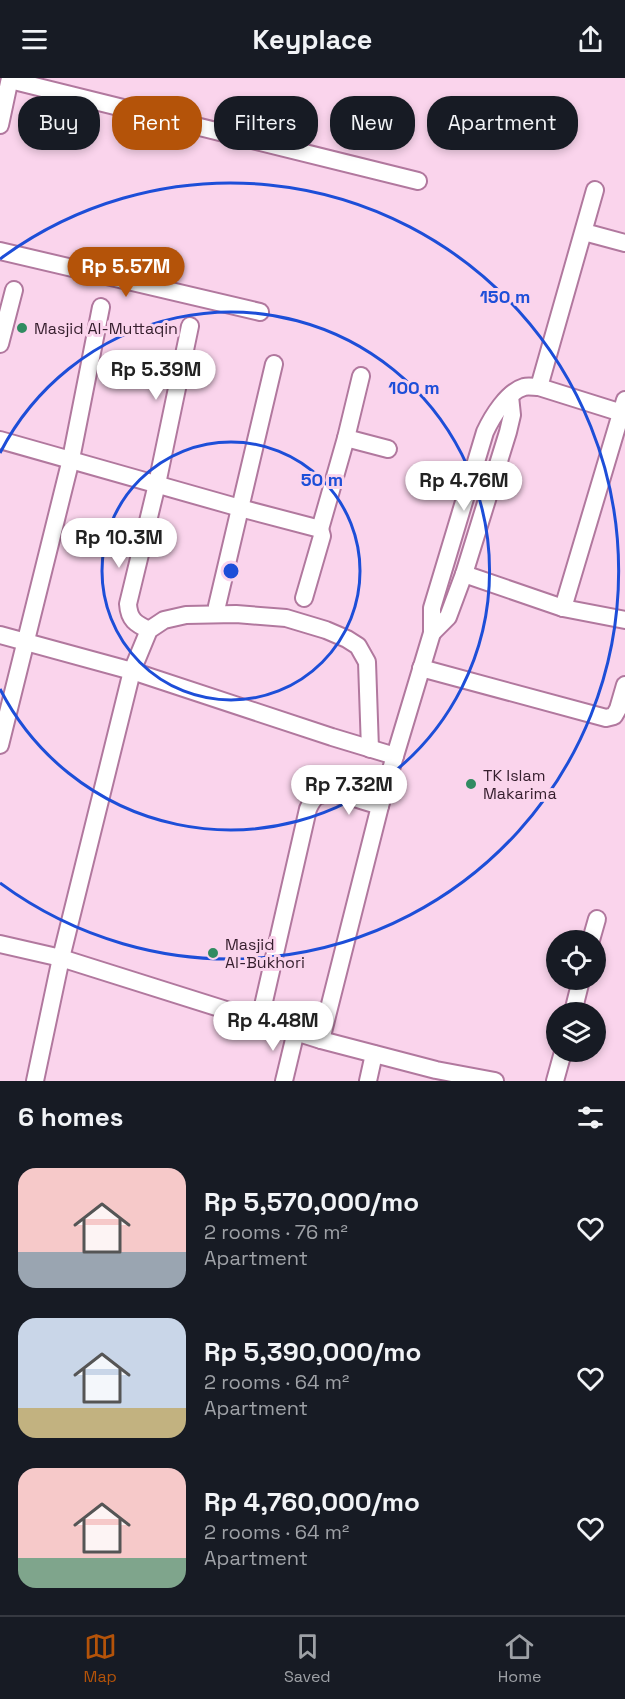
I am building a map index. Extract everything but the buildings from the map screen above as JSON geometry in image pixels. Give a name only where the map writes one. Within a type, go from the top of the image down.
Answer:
[{"type":"street","points":[[0,125],[10,79],[418,181]]},
{"type":"street","points":[[539,387],[595,190]]},
{"type":"street","points":[[584,231],[625,243]]},
{"type":"street","points":[[0,251],[260,312]]},
{"type":"street","points":[[0,344],[14,290]]},
{"type":"street","points":[[0,745],[71,459],[101,307]]},
{"type":"street","points":[[149,630],[136,624],[130,617],[128,604],[157,484],[190,326]]},
{"type":"street","points":[[217,606],[274,364]]},
{"type":"street","points":[[304,598],[322,536],[320,529],[361,376]]},
{"type":"street","points":[[321,1040],[380,806],[432,633],[432,608],[485,432],[500,406],[517,390],[526,386],[539,387],[624,409],[563,608]]},
{"type":"street","points":[[432,633],[448,617],[464,574],[508,432],[512,415],[510,396]]},
{"type":"street","points":[[346,438],[388,450]]},
{"type":"street","points":[[0,440],[320,529]]},
{"type":"street","points":[[461,512],[480,519]]},
{"type":"street","points":[[464,574],[563,608],[625,620]]},
{"type":"street","points":[[35,1081],[62,958],[132,671],[149,630],[164,620],[186,615],[236,614],[286,618],[347,639],[358,646],[367,662],[370,748]]},
{"type":"street","points":[[0,635],[132,671],[395,756]]},
{"type":"street","points":[[421,668],[606,718],[614,716],[625,685]]},
{"type":"street","points":[[260,1020],[308,809],[313,800],[320,795],[330,793],[380,806]]},
{"type":"street","points":[[594,930],[597,919]]},
{"type":"street","points":[[0,944],[62,958],[321,1040],[436,1070],[495,1081]]},
{"type":"street","points":[[284,1081],[296,1031]]},
{"type":"street","points":[[368,1081],[374,1054]]},
{"type":"street","points":[[555,1081],[560,1062]]},
{"type":"place","name":"Masjid Al-Muttaqin","points":[[22,328]]},
{"type":"place","name":"TK Islam Makarima","points":[[471,784]]},
{"type":"place","name":"Masjid Al-Bukhori","points":[[213,953]]}]
